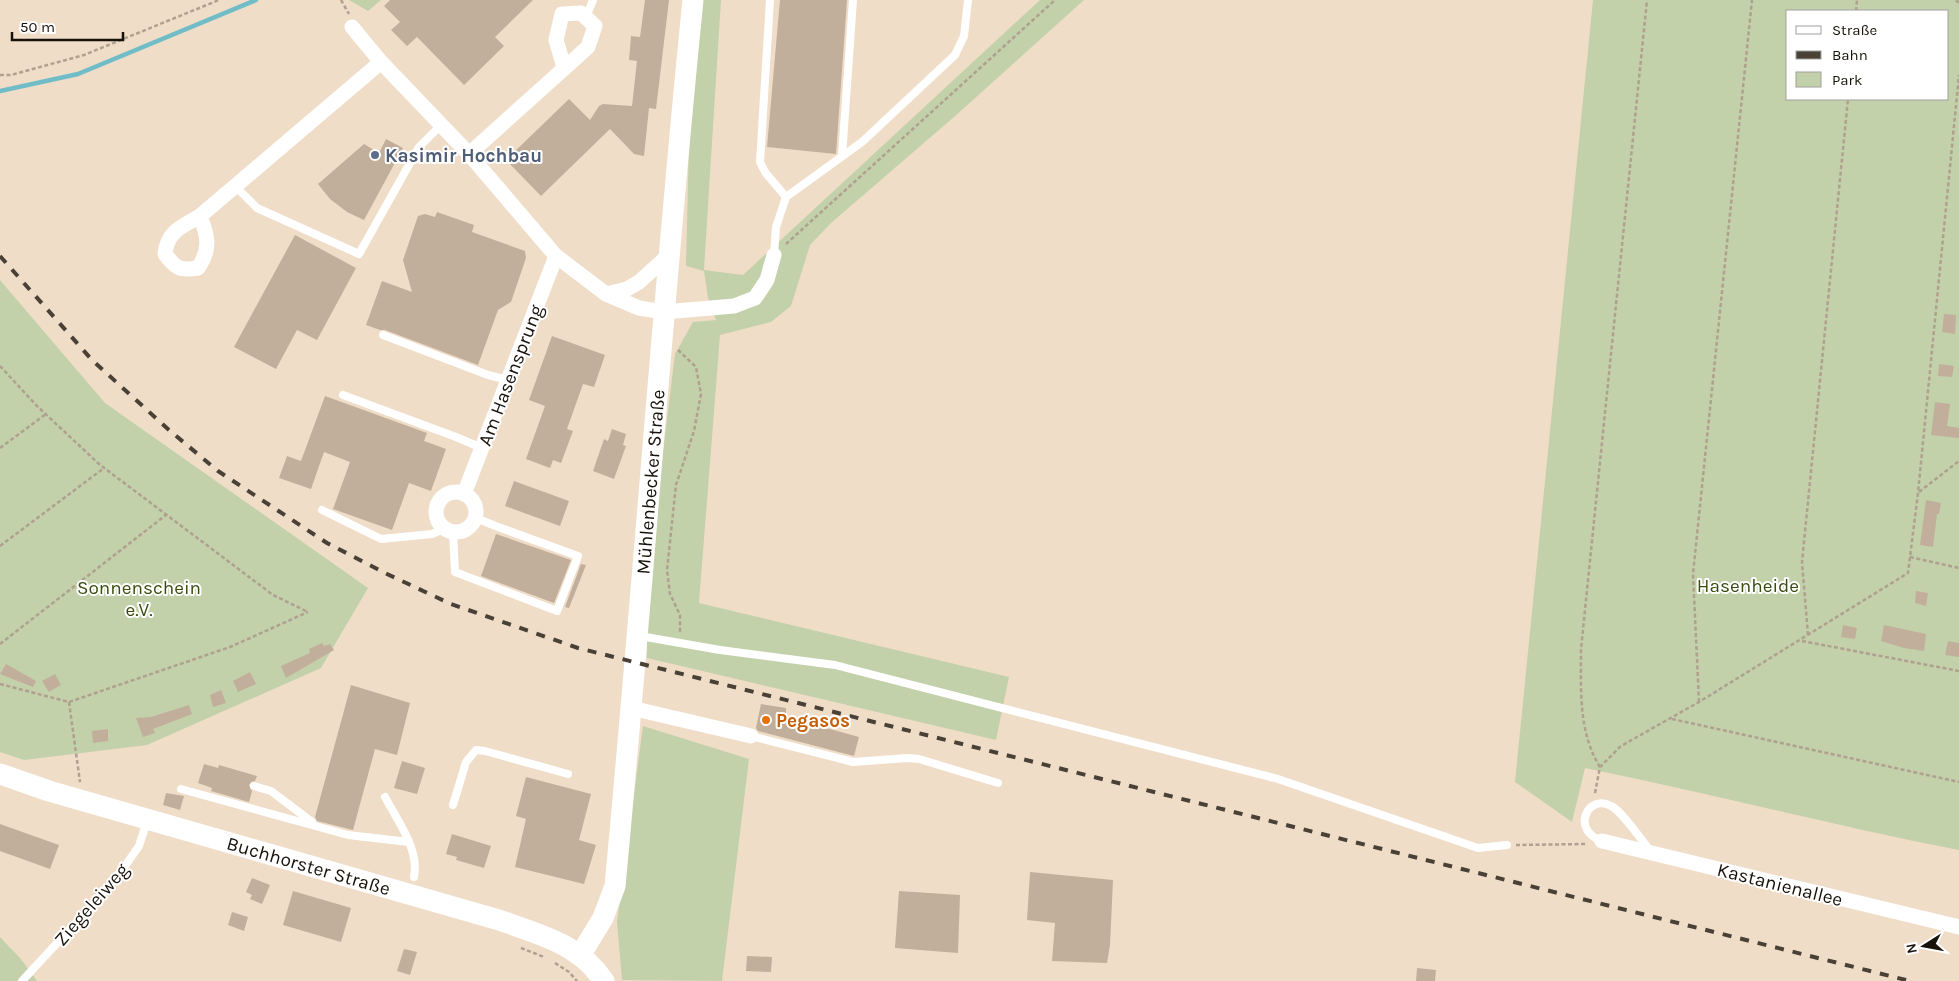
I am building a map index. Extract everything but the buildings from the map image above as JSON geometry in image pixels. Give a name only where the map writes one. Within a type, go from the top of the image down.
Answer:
[{"type":"main road","name":"Mühlenbecker Straße","points":[[581,954],[603,918],[615,886],[638,636],[661,342],[693,0]]},
{"type":"main road","name":"Buchhorster Straße","points":[[0,774],[82,800],[499,920],[556,941],[581,954],[604,981]]},
{"type":"street","points":[[469,154],[588,47],[596,26],[581,13],[562,14],[556,40],[564,67]]},
{"type":"street","points":[[352,27],[381,62],[469,154],[556,256],[606,294],[639,308],[664,312],[734,306],[755,298],[767,280],[774,255]]},
{"type":"street","points":[[200,216],[381,62]]},
{"type":"street","points":[[606,294],[627,290],[639,282],[669,255]]},
{"type":"street","name":"Am Hasensprung","points":[[464,494],[556,256]]},
{"type":"street","points":[[454,493],[464,494],[472,500],[476,508],[476,518],[471,526],[463,531],[449,530],[438,521],[436,512],[439,503],[445,496],[454,493]]},
{"type":"street","points":[[631,708],[751,736]]},
{"type":"street","name":"Kastanienallee","points":[[1602,841],[1959,926]]},
{"type":"lane","points":[[586,17],[593,0]]},
{"type":"lane","points":[[770,0],[760,162],[765,172],[786,197]]},
{"type":"lane","points":[[842,156],[853,0]]},
{"type":"lane","points":[[774,255],[776,227],[786,197],[862,142],[955,55],[964,36],[968,0]]},
{"type":"lane","points":[[235,186],[257,208],[359,254],[419,147],[441,125]]},
{"type":"lane","points":[[383,335],[488,375],[508,380]]},
{"type":"lane","points":[[343,395],[456,436],[482,448]]},
{"type":"lane","points":[[322,510],[381,539],[432,534],[449,530],[455,572],[558,611],[578,556],[476,518]]},
{"type":"lane","points":[[638,636],[720,650],[835,665],[1278,779],[1478,848],[1506,845]]},
{"type":"lane","points":[[751,736],[853,762],[919,759],[998,783]]},
{"type":"lane","points":[[453,805],[466,762],[476,750],[568,774]]},
{"type":"lane","points":[[254,786],[271,791],[317,826]]},
{"type":"lane","points":[[181,789],[348,835],[408,842]]},
{"type":"lane","points":[[385,797],[408,842],[416,867],[414,877]]},
{"type":"lane","points":[[1602,841],[1593,838],[1587,831],[1584,823],[1585,815],[1589,809],[1596,805],[1604,804],[1618,810],[1652,852]]},
{"type":"lane","name":"Ziegeleiweg","points":[[22,981],[97,900],[125,866],[139,846],[147,819]]},
{"type":"path","points":[[0,75],[11,75],[84,55],[219,0]]},
{"type":"path","points":[[774,255],[1055,0]]},
{"type":"path","points":[[1600,767],[1592,753],[1585,731],[1581,690],[1581,649],[1647,0]]},
{"type":"path","points":[[1699,702],[1693,574],[1752,0]]},
{"type":"path","points":[[1956,0],[1959,3]]},
{"type":"path","points":[[1596,786],[1600,767],[1621,746],[1699,702],[1908,573],[1918,493],[1959,78]]},
{"type":"path","points":[[1808,636],[1802,562],[1848,100]]},
{"type":"path","points":[[661,342],[685,356],[696,367],[701,394],[694,431],[676,485],[668,570],[670,594],[680,616],[679,642]]},
{"type":"path","points":[[0,366],[46,414],[104,468],[273,596],[308,612],[230,646],[69,702],[0,684]]},
{"type":"path","points":[[0,448],[46,414]]},
{"type":"path","points":[[1918,493],[1959,461]]},
{"type":"path","points":[[0,546],[104,468]]},
{"type":"path","points":[[0,644],[166,515]]},
{"type":"path","points":[[1910,557],[1959,568]]},
{"type":"path","points":[[1800,640],[1959,671]]},
{"type":"path","points":[[69,702],[82,800]]},
{"type":"path","points":[[1671,718],[1959,782]]},
{"type":"path","points":[[1506,845],[1580,845],[1602,841]]},
{"type":"green space","points":[[349,0],[381,0],[368,11]]},
{"type":"green space","points":[[700,0],[721,0],[704,270],[743,275],[1040,0],[1084,0],[954,117],[831,223],[810,245],[791,306],[771,322],[720,335],[699,603],[1009,677],[996,740],[647,658],[647,614],[656,509],[675,354],[693,322],[716,320],[708,298],[704,271],[686,266],[690,99]]},
{"type":"green space","name":"Hasenheide","points":[[1593,0],[1959,0],[1959,850],[1865,831],[1585,768],[1572,822],[1515,782]]},
{"type":"green space","name":"Sonnenschein e.V.","points":[[0,280],[105,403],[368,588],[321,668],[147,745],[24,760],[0,752]]},
{"type":"green space","points":[[643,726],[749,759],[722,981],[622,980],[617,922]]},
{"type":"green space","points":[[0,937],[20,958],[37,981],[0,981]]},
{"type":"waterway","points":[[0,91],[78,74],[256,0]]},
{"type":"railway","points":[[0,256],[92,360],[169,430],[218,471],[327,543],[451,604],[578,648],[1910,981]]},
{"type":"place","name":"Kasimir Hochbau","points":[[375,155]]},
{"type":"place","name":"Pegasos","points":[[766,720]]}]
